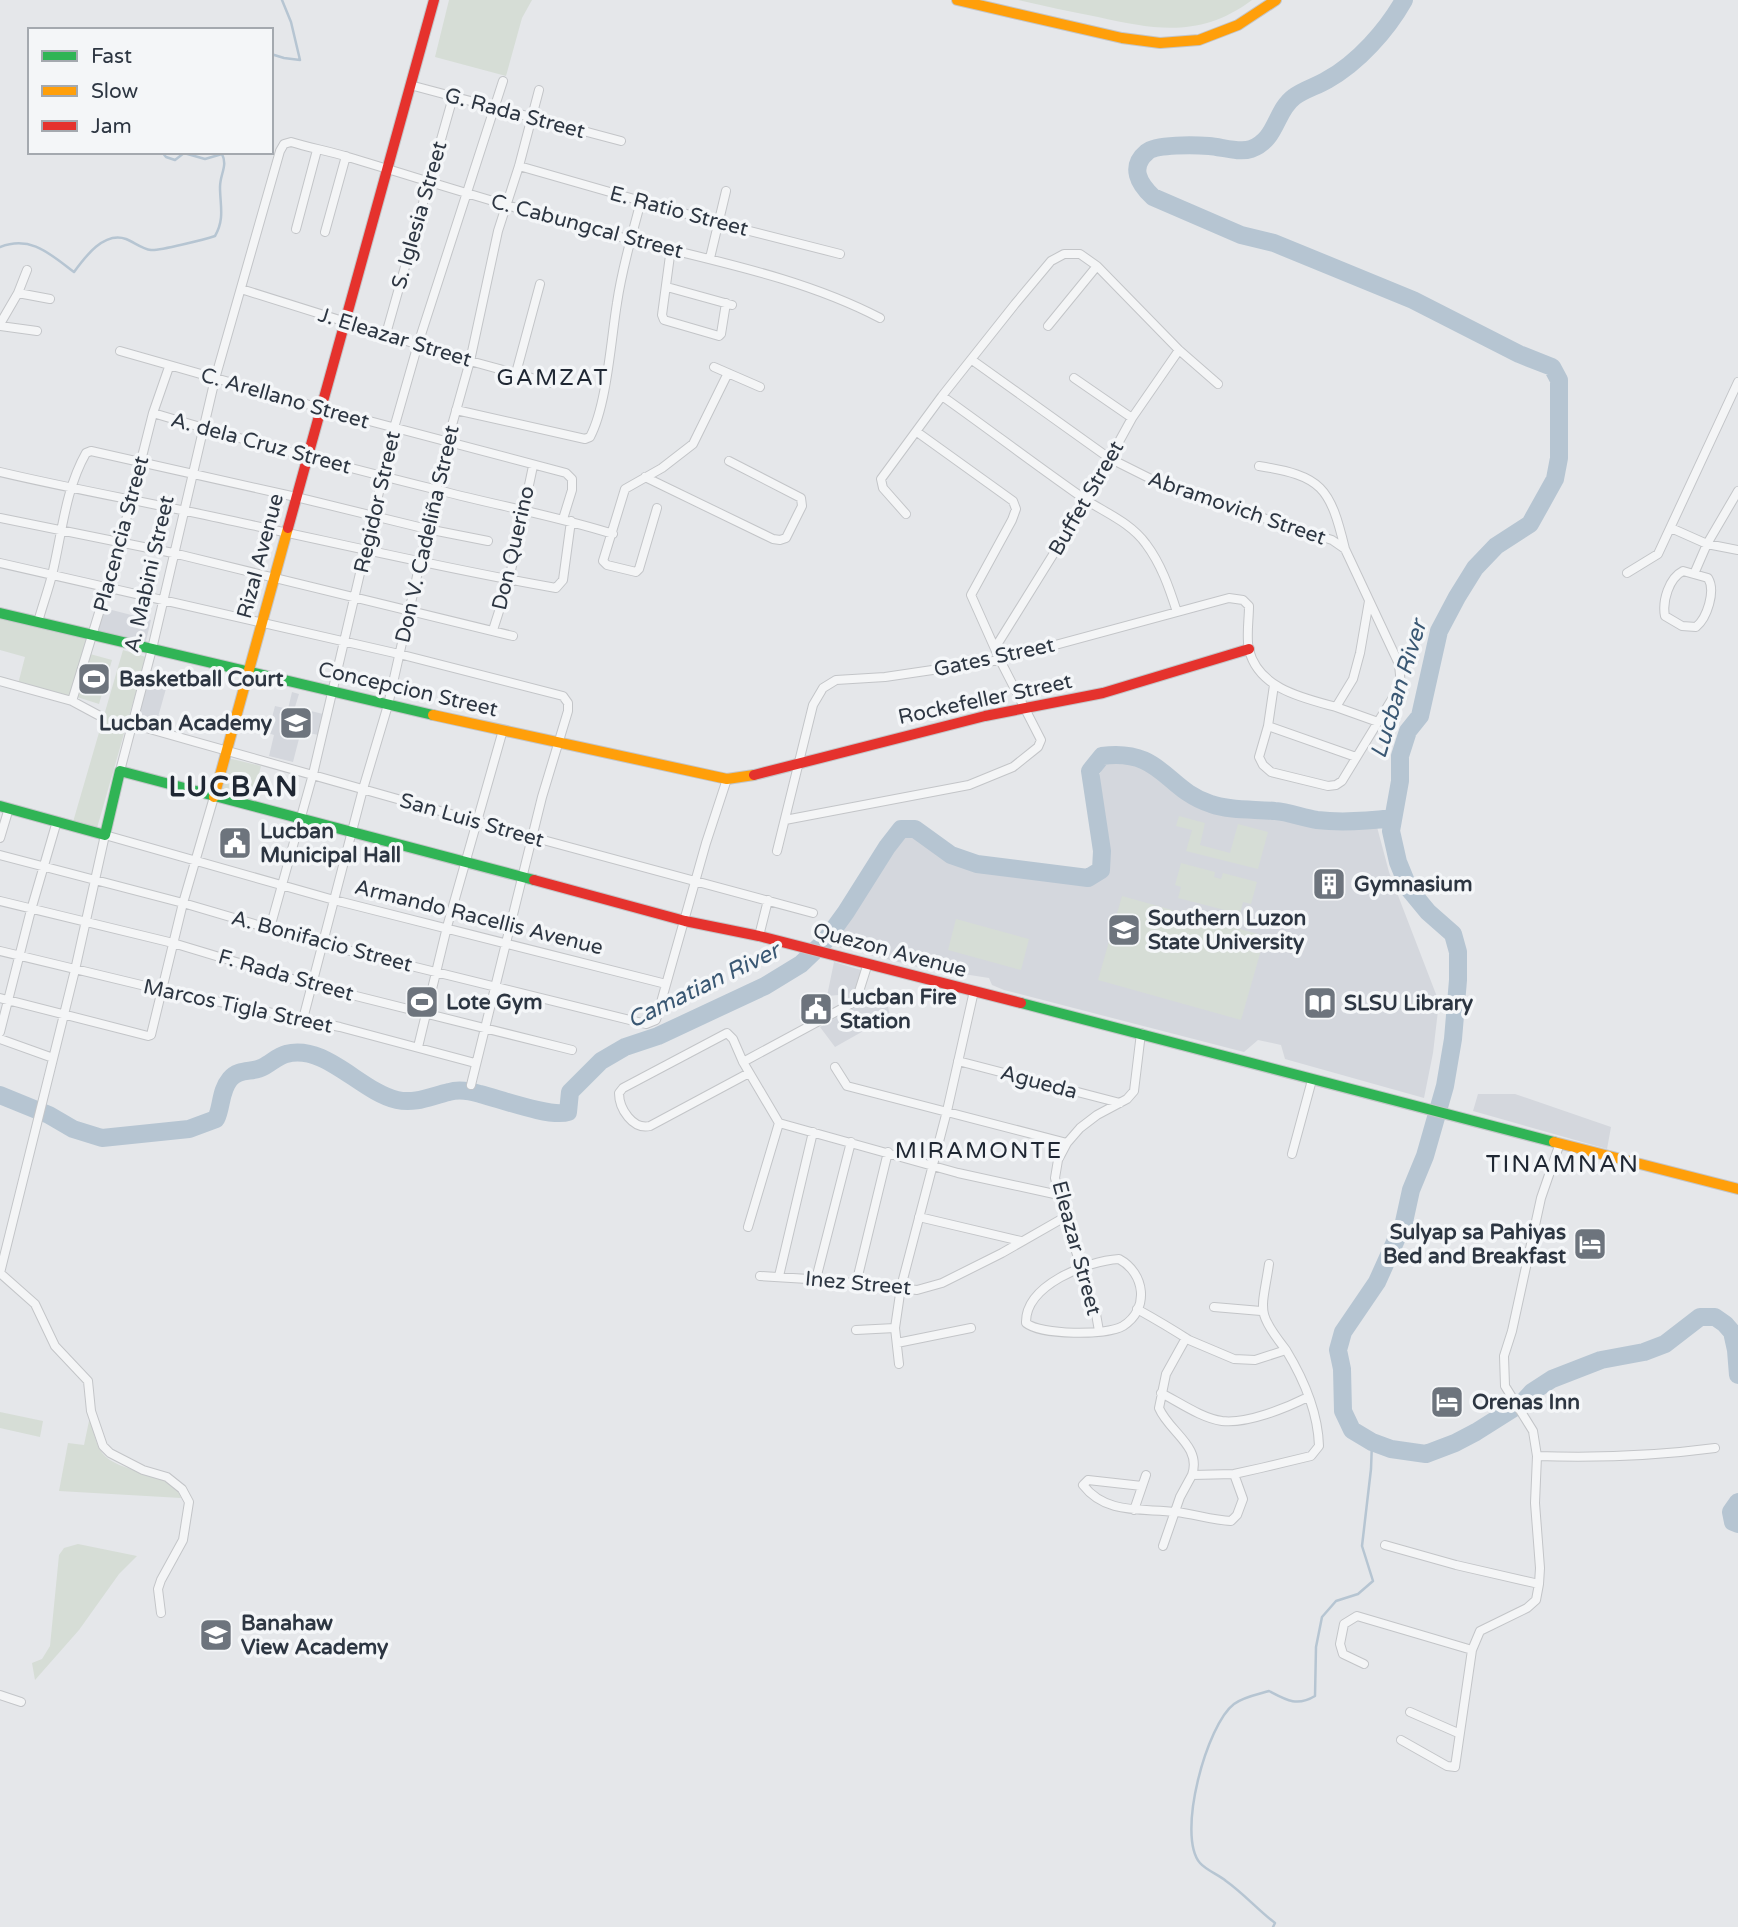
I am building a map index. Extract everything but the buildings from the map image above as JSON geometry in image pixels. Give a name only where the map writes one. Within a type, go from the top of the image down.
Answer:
[{"type":"main road","name":"Rizal Avenue","points":[[214,796],[434,0]]},
{"type":"main road","points":[[957,0],[1122,38],[1160,43],[1199,40],[1238,25],[1276,0]]},
{"type":"main road","name":"Concepcion Street","points":[[0,613],[333,693],[727,779]]},
{"type":"main road","name":"Rockefeller Street","points":[[727,779],[751,776],[875,743],[1026,708],[1103,694],[1249,649]]},
{"type":"main road","name":"Quezon Avenue","points":[[120,771],[685,921],[868,963],[1738,1189]]},
{"type":"main road","name":"A. Mabini Street","points":[[104,835],[120,771]]},
{"type":"main road","name":"Armando Racellis Avenue","points":[[4,807],[104,835]]},
{"type":"street","name":"Regidor Street","points":[[270,929],[313,774],[394,428],[465,194],[503,81]]},
{"type":"street","name":"G. Rada Street","points":[[410,85],[621,141]]},
{"type":"street","name":"Don V. Cadeliña Street","points":[[303,1019],[363,789],[388,705],[436,490],[470,360],[505,205],[519,166],[539,90]]},
{"type":"street","name":"S. Iglesia Street","points":[[386,334],[453,97]]},
{"type":"street","name":"C. Cabungcal Street","points":[[291,142],[630,240],[710,258],[850,302],[880,318]]},
{"type":"street","name":"A. Mabini Street","points":[[120,771],[152,649],[215,379],[280,150],[284,144],[291,142]]},
{"type":"street","points":[[296,229],[317,150]]},
{"type":"street","points":[[325,232],[346,156]]},
{"type":"street","name":"E. Ratio Street","points":[[519,166],[718,223],[840,254]]},
{"type":"street","points":[[710,258],[726,191]]},
{"type":"street","points":[[456,410],[585,439],[590,436],[611,349],[617,301],[630,240],[641,201]]},
{"type":"street","points":[[667,287],[729,304],[721,334],[719,336],[692,330],[669,323],[663,318],[671,248]]},
{"type":"street","points":[[906,514],[883,488],[881,479],[942,396],[1051,261],[1064,254],[1080,254],[1097,266],[1179,350],[1218,384]]},
{"type":"street","points":[[1048,327],[1097,266]]},
{"type":"street","points":[[27,270],[0,325],[37,331]]},
{"type":"street","points":[[516,373],[540,284]]},
{"type":"street","name":"J. Eleazar Street","points":[[241,289],[550,383]]},
{"type":"street","points":[[18,293],[50,299]]},
{"type":"street","name":"Buffet Street","points":[[995,648],[1087,500],[1132,418],[1179,350]]},
{"type":"street","name":"C. Arellano Street","points":[[120,351],[169,367],[566,473],[572,479],[567,520]]},
{"type":"street","name":"Abramovich Street","points":[[972,360],[1109,458],[1169,488],[1332,540],[1345,549],[1399,664],[1401,686]]},
{"type":"street","name":"Placencia Street","points":[[72,701],[132,502],[153,413],[169,367]]},
{"type":"street","points":[[714,367],[760,387]]},
{"type":"street","points":[[657,508],[639,569],[636,572],[607,565],[603,561],[625,489],[670,462],[693,444],[728,373]]},
{"type":"street","points":[[1074,378],[1132,418]]},
{"type":"street","points":[[1627,573],[1658,554],[1738,382]]},
{"type":"street","points":[[942,396],[1087,500],[1124,523],[1144,542],[1168,582],[1177,612]]},
{"type":"street","name":"A. dela Cruz Street","points":[[153,413],[436,490],[567,520],[613,534]]},
{"type":"street","points":[[785,820],[969,785],[1013,766],[1038,747],[1041,740],[1000,660],[971,595],[1012,520],[1016,509],[1013,501],[917,432]]},
{"type":"street","points":[[38,622],[52,575],[71,489],[86,453],[91,451],[488,541]]},
{"type":"street","points":[[645,477],[773,539],[786,538],[802,506],[801,498],[729,461]]},
{"type":"street","name":"Don Querino","points":[[493,630],[509,580],[533,466]]},
{"type":"street","points":[[1259,466],[1305,476],[1318,484],[1328,499],[1345,549]]},
{"type":"street","points":[[0,471],[71,489],[184,510],[421,564],[556,588],[563,580],[567,520]]},
{"type":"street","points":[[1694,574],[1707,544],[1733,508],[1738,491]]},
{"type":"street","points":[[0,518],[173,553],[513,636]]},
{"type":"street","points":[[1671,528],[1707,544],[1738,550]]},
{"type":"street","points":[[0,563],[400,654],[563,696],[568,703],[568,711],[532,837],[471,1084]]},
{"type":"street","points":[[1683,571],[1694,574],[1708,578],[1712,584],[1712,592],[1702,622],[1696,627],[1682,626],[1665,616],[1663,604],[1675,576],[1683,571]]},
{"type":"street","name":"Gates Street","points":[[777,851],[813,705],[823,688],[836,680],[885,677],[1000,660],[1228,598],[1243,600],[1249,606],[1249,649]]},
{"type":"street","points":[[1336,707],[1353,678],[1370,601]]},
{"type":"street","points":[[1249,649],[1258,670],[1274,685],[1312,702],[1336,707],[1378,722]]},
{"type":"street","points":[[0,681],[72,701],[98,715]]},
{"type":"street","points":[[1274,685],[1268,726],[1259,757],[1263,765],[1271,772],[1328,786],[1342,781],[1392,699]]},
{"type":"street","name":"San Luis Street","points":[[132,724],[477,822],[813,913]]},
{"type":"street","points":[[1268,726],[1356,757]]},
{"type":"street","points":[[418,1047],[447,928],[503,730]]},
{"type":"street","points":[[666,984],[727,779]]},
{"type":"street","name":"Rizal Avenue","points":[[64,1015],[148,1036],[152,1032],[183,903],[214,796]]},
{"type":"street","points":[[0,838],[4,807]]},
{"type":"street","points":[[0,1032],[3,999],[18,957],[57,821]]},
{"type":"street","name":"A. Mabini Street","points":[[0,1273],[75,970],[104,835]]},
{"type":"street","name":"Armando Racellis Avenue","points":[[104,835],[334,900],[666,984]]},
{"type":"street","name":"A. Bonifacio Street","points":[[0,855],[183,903],[322,944],[646,1024],[656,1020],[666,984]]},
{"type":"street","points":[[759,936],[768,900]]},
{"type":"street","name":"F. Rada Street","points":[[0,901],[173,943],[312,985],[572,1050]]},
{"type":"street","name":"Marcos Tigla Street","points":[[0,951],[162,990],[303,1019],[475,1063]]},
{"type":"street","points":[[743,1062],[856,1001],[868,963]]},
{"type":"street","points":[[899,1364],[895,1328],[901,1287],[947,1111],[974,991]]},
{"type":"street","points":[[3,999],[64,1015]]},
{"type":"street","points":[[749,1073],[650,1126],[641,1128],[634,1125],[619,1101],[618,1093],[623,1088],[727,1033],[733,1039],[749,1073],[779,1123],[932,1166],[1059,1195]]},
{"type":"street","name":"Eleazar Street","points":[[1099,1331],[1055,1178],[1058,1160],[1067,1143],[1080,1128],[1135,1091],[1141,1034]]},
{"type":"street","points":[[0,1039],[53,1058]]},
{"type":"street","name":"Agueda","points":[[958,1061],[1120,1103]]},
{"type":"street","points":[[835,1067],[847,1086],[1067,1143]]},
{"type":"street","points":[[1292,1154],[1312,1080]]},
{"type":"street","points":[[748,1227],[779,1123]]},
{"type":"street","points":[[779,1276],[813,1132]]},
{"type":"street","points":[[817,1279],[850,1142]]},
{"type":"street","points":[[1401,1740],[1452,1768],[1456,1763],[1458,1732],[1472,1650],[1480,1630],[1527,1608],[1535,1600],[1540,1568],[1535,1503],[1537,1456],[1533,1431],[1505,1386],[1504,1356],[1541,1198],[1560,1143]]},
{"type":"street","points":[[856,1284],[888,1152]]},
{"type":"street","points":[[919,1217],[1021,1241]]},
{"type":"street","name":"Inez Street","points":[[760,1276],[917,1290],[942,1283],[1065,1217]]},
{"type":"street","points":[[1119,1259],[1130,1265],[1141,1282],[1142,1297],[1137,1309],[1122,1327],[1099,1331],[1033,1328],[1027,1323],[1026,1313],[1033,1299],[1046,1287],[1104,1260],[1119,1259]]},
{"type":"street","points":[[1192,1475],[1234,1474],[1311,1456],[1319,1446],[1319,1433],[1296,1366],[1272,1333],[1261,1311],[1269,1265]]},
{"type":"street","points":[[0,1273],[35,1304],[55,1346],[89,1381],[91,1411],[103,1446],[110,1454],[143,1470],[167,1477],[182,1489],[189,1502],[183,1540],[158,1589],[161,1613]]},
{"type":"street","points":[[1214,1307],[1261,1311]]},
{"type":"street","points":[[1137,1309],[1185,1338],[1234,1359],[1255,1360],[1286,1350]]},
{"type":"street","points":[[856,1330],[895,1328]]},
{"type":"street","points":[[897,1343],[971,1328]]},
{"type":"street","points":[[1163,1546],[1185,1485],[1195,1467],[1190,1446],[1179,1437],[1159,1408],[1166,1374],[1185,1338]]},
{"type":"street","points":[[1161,1393],[1223,1421],[1278,1411],[1308,1397]]},
{"type":"street","points":[[1537,1456],[1650,1456],[1715,1448]]},
{"type":"street","points":[[1142,1486],[1088,1480],[1083,1485],[1101,1502],[1110,1506],[1231,1521],[1237,1515],[1243,1499],[1234,1474]]},
{"type":"street","points":[[1134,1510],[1146,1475]]},
{"type":"street","points":[[1385,1545],[1539,1584]]},
{"type":"street","points":[[1364,1664],[1343,1654],[1340,1644],[1344,1624],[1357,1616],[1472,1650]]},
{"type":"street","points":[[0,1695],[21,1702]]},
{"type":"street","points":[[1410,1712],[1458,1732]]},
{"type":"shaded area","points":[[449,0],[532,0],[522,18],[506,76],[435,57]]},
{"type":"shaded area","points":[[1018,0],[1252,0],[1215,21],[1178,28],[1139,25]]},
{"type":"shaded area","points":[[104,608],[151,620],[145,645],[97,633]]},
{"type":"shaded area","points":[[0,616],[88,638],[70,698],[18,684],[25,657],[0,650]]},
{"type":"shaded area","points":[[123,650],[146,657],[97,828],[73,822]]},
{"type":"shaded area","name":"Basketball Court","points":[[90,654],[112,660],[99,704],[77,697]]},
{"type":"shaded area","points":[[148,680],[167,685],[155,728],[136,723]]},
{"type":"shaded area","name":"Lucban Academy","points":[[292,692],[299,694],[295,707],[323,714],[318,735],[301,731],[293,762],[269,756],[274,735],[268,733],[275,706],[288,709]]},
{"type":"shaded area","name":"Southern Luzon State University","points":[[1112,756],[1145,763],[1194,800],[1217,809],[1326,825],[1377,827],[1389,872],[1439,1002],[1424,1098],[1285,1059],[1281,1045],[1258,1040],[1244,1052],[1004,990],[992,985],[989,978],[957,973],[950,975],[827,944],[903,833],[913,832],[950,856],[976,865],[1089,880],[1102,872],[1104,852],[1098,779],[1105,759]]},
{"type":"shaded area","points":[[228,758],[261,766],[253,797],[220,789]]},
{"type":"shaded area","points":[[1179,816],[1205,823],[1200,845],[1230,853],[1238,824],[1268,832],[1258,869],[1186,851],[1192,830],[1176,826]]},
{"type":"shaded area","points":[[1181,863],[1215,872],[1214,877],[1221,879],[1223,873],[1257,882],[1251,904],[1243,902],[1240,914],[1178,898],[1181,887],[1175,885]]},
{"type":"shaded area","points":[[1122,896],[1265,936],[1241,1020],[1098,980]]},
{"type":"shaded area","points":[[956,919],[1029,939],[1021,970],[948,950]]},
{"type":"shaded area","points":[[834,962],[861,970],[853,999],[842,1001],[839,995],[827,996]]},
{"type":"shaded area","points":[[870,998],[887,1002],[890,1016],[835,1047],[820,1027]]},
{"type":"shaded area","points":[[1478,1094],[1515,1094],[1611,1127],[1607,1149],[1473,1111]]},
{"type":"shaded area","points":[[0,1412],[43,1421],[40,1437],[0,1428]]},
{"type":"shaded area","points":[[89,1421],[92,1422],[98,1445],[106,1457],[114,1463],[169,1483],[181,1498],[59,1491],[68,1443],[84,1445]]},
{"type":"shaded area","points":[[78,1544],[137,1556],[119,1574],[79,1630],[35,1680],[32,1663],[42,1659],[50,1646],[59,1555],[64,1548]]},
{"type":"waterway","points":[[273,55],[300,60],[291,22],[282,0]]},
{"type":"waterway","name":"Lucban River","points":[[1404,0],[1380,34],[1350,65],[1288,103],[1260,145],[1241,150],[1203,146],[1152,149],[1142,158],[1137,169],[1140,181],[1153,197],[1241,235],[1274,243],[1413,300],[1519,354],[1552,367],[1559,380],[1559,458],[1555,479],[1530,524],[1496,546],[1475,568],[1457,597],[1439,631],[1420,716],[1408,731],[1400,756],[1400,781],[1391,831],[1398,862],[1409,889],[1428,912],[1453,934],[1458,952],[1453,1039],[1445,1086],[1425,1156],[1411,1190],[1404,1222],[1377,1282],[1343,1332],[1338,1350],[1342,1369],[1343,1411],[1352,1430],[1372,1442],[1391,1449],[1426,1454],[1476,1432],[1522,1403],[1532,1392],[1552,1379],[1601,1360],[1644,1352],[1665,1344],[1700,1317],[1715,1317],[1732,1332],[1738,1375]]},
{"type":"waterway","points":[[164,154],[175,160],[183,154]]},
{"type":"waterway","points":[[188,154],[205,159],[222,154]]},
{"type":"waterway","points":[[0,247],[21,243],[40,248],[74,272],[96,247],[110,239],[126,239],[151,250],[215,236],[221,218],[220,187],[224,162],[222,154]]},
{"type":"waterway","name":"Camatian River","points":[[0,1095],[49,1115],[73,1129],[102,1138],[189,1129],[216,1119],[224,1089],[234,1076],[259,1069],[283,1055],[300,1052],[315,1055],[370,1088],[397,1100],[417,1100],[464,1091],[538,1110],[568,1112],[570,1092],[601,1061],[625,1047],[658,1036],[765,986],[801,964],[825,941],[901,829],[915,829],[951,855],[977,864],[1088,878],[1101,870],[1102,851],[1090,771],[1102,756],[1122,755],[1138,758],[1151,764],[1196,798],[1219,806],[1280,812],[1326,821],[1393,818]]},
{"type":"waterway","points":[[1273,1927],[1275,1923],[1200,1863],[1193,1849],[1191,1829],[1198,1780],[1214,1733],[1234,1704],[1269,1691],[1297,1702],[1315,1696],[1316,1647],[1322,1617],[1336,1601],[1358,1594],[1373,1581],[1362,1546],[1372,1442]]},
{"type":"waterway","points":[[1738,1502],[1731,1512],[1733,1522],[1738,1524]]},
{"type":"traffic: fast","points":[[0,613],[433,715]]},
{"type":"traffic: fast","points":[[0,806],[105,835],[120,771],[534,880]]},
{"type":"traffic: fast","points":[[1021,1003],[1554,1142]]},
{"type":"traffic: slow","points":[[957,0],[1122,38],[1160,43],[1199,40],[1238,25],[1276,0]]},
{"type":"traffic: slow","points":[[214,797],[288,528]]},
{"type":"traffic: slow","points":[[433,715],[727,779],[754,775]]},
{"type":"traffic: slow","points":[[1554,1142],[1738,1189]]},
{"type":"traffic: jam","points":[[288,528],[434,0]]},
{"type":"traffic: jam","points":[[754,775],[985,716],[1103,693],[1249,649]]},
{"type":"traffic: jam","points":[[534,880],[685,921],[759,936],[1021,1003]]},
{"type":"place","name":"Basketball Court","points":[[94,679]]},
{"type":"place","name":"Lucban Academy","points":[[296,723]]},
{"type":"place","name":"Lucban Municipal Hall","points":[[235,843]]},
{"type":"place","name":"Gymnasium","points":[[1329,884]]},
{"type":"place","name":"Southern Luzon State University","points":[[1124,930]]},
{"type":"place","name":"Lote Gym","points":[[422,1002]]},
{"type":"place","name":"SLSU Library","points":[[1320,1003]]},
{"type":"place","name":"Lucban Fire Station","points":[[816,1009]]},
{"type":"place","name":"Sulyap sa Pahiyas Bed and Breakfast","points":[[1590,1244]]},
{"type":"place","name":"Orenas Inn","points":[[1447,1402]]},
{"type":"place","name":"Banahaw View Academy","points":[[216,1635]]},
{"type":"district","name":"GAMZAT","points":[[553,377]]},
{"type":"district","name":"LUCBAN","points":[[234,786]]},
{"type":"district","name":"MIRAMONTE","points":[[979,1150]]},
{"type":"district","name":"TINAMNAN","points":[[1563,1164]]}]
